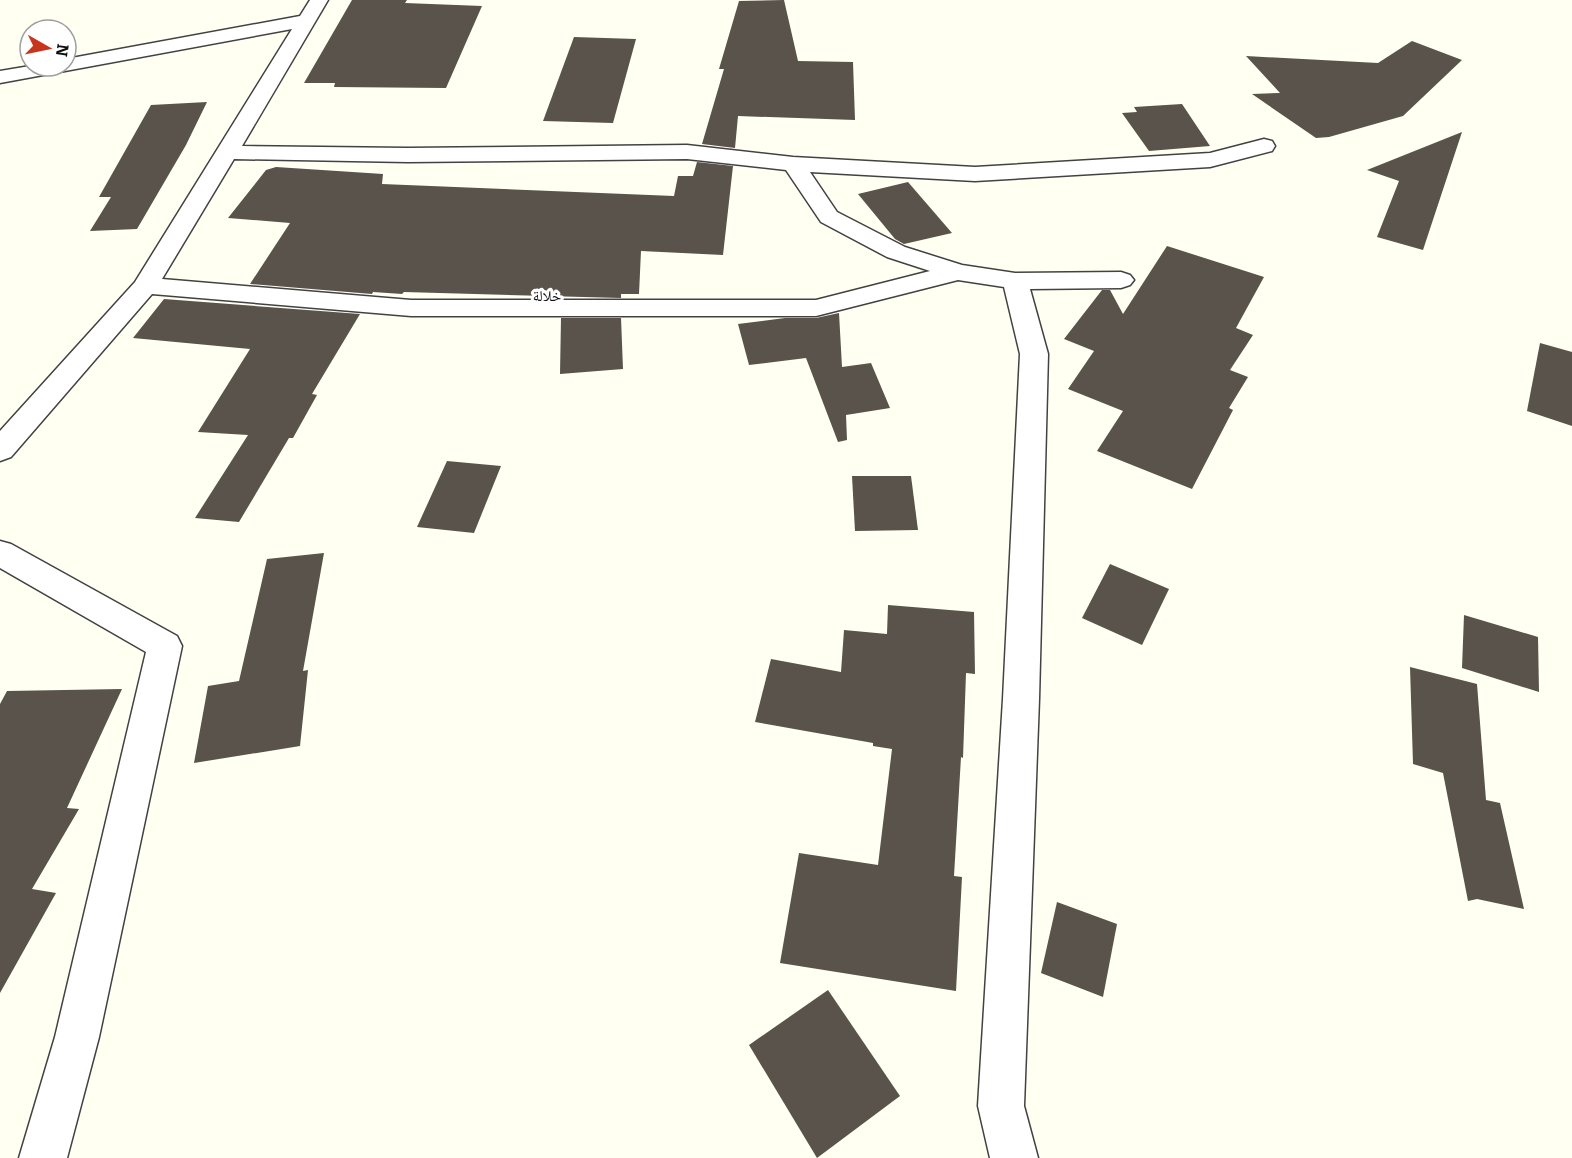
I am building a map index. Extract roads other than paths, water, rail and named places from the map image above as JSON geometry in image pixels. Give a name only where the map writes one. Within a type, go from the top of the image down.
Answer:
[{"type":"street","points":[[0,450],[145,286],[319,0]]},
{"type":"street","points":[[78,63],[305,21]]},
{"type":"street","points":[[0,77],[18,74]]},
{"type":"street","points":[[226,152],[408,155],[687,152],[793,164],[975,174],[1210,160],[1264,146]]},
{"type":"street","points":[[793,164],[829,217],[896,252],[958,272],[1015,281],[1121,280]]},
{"type":"street","points":[[145,286],[411,308],[816,308],[958,272]]},
{"type":"street","points":[[1014,1158],[1001,1106],[1021,699],[1034,354],[1015,281]]},
{"type":"street","points":[[0,553],[165,646],[77,1037],[44,1158]]},
{"type":"district","name":"خلالة","points":[[547,296]]}]
